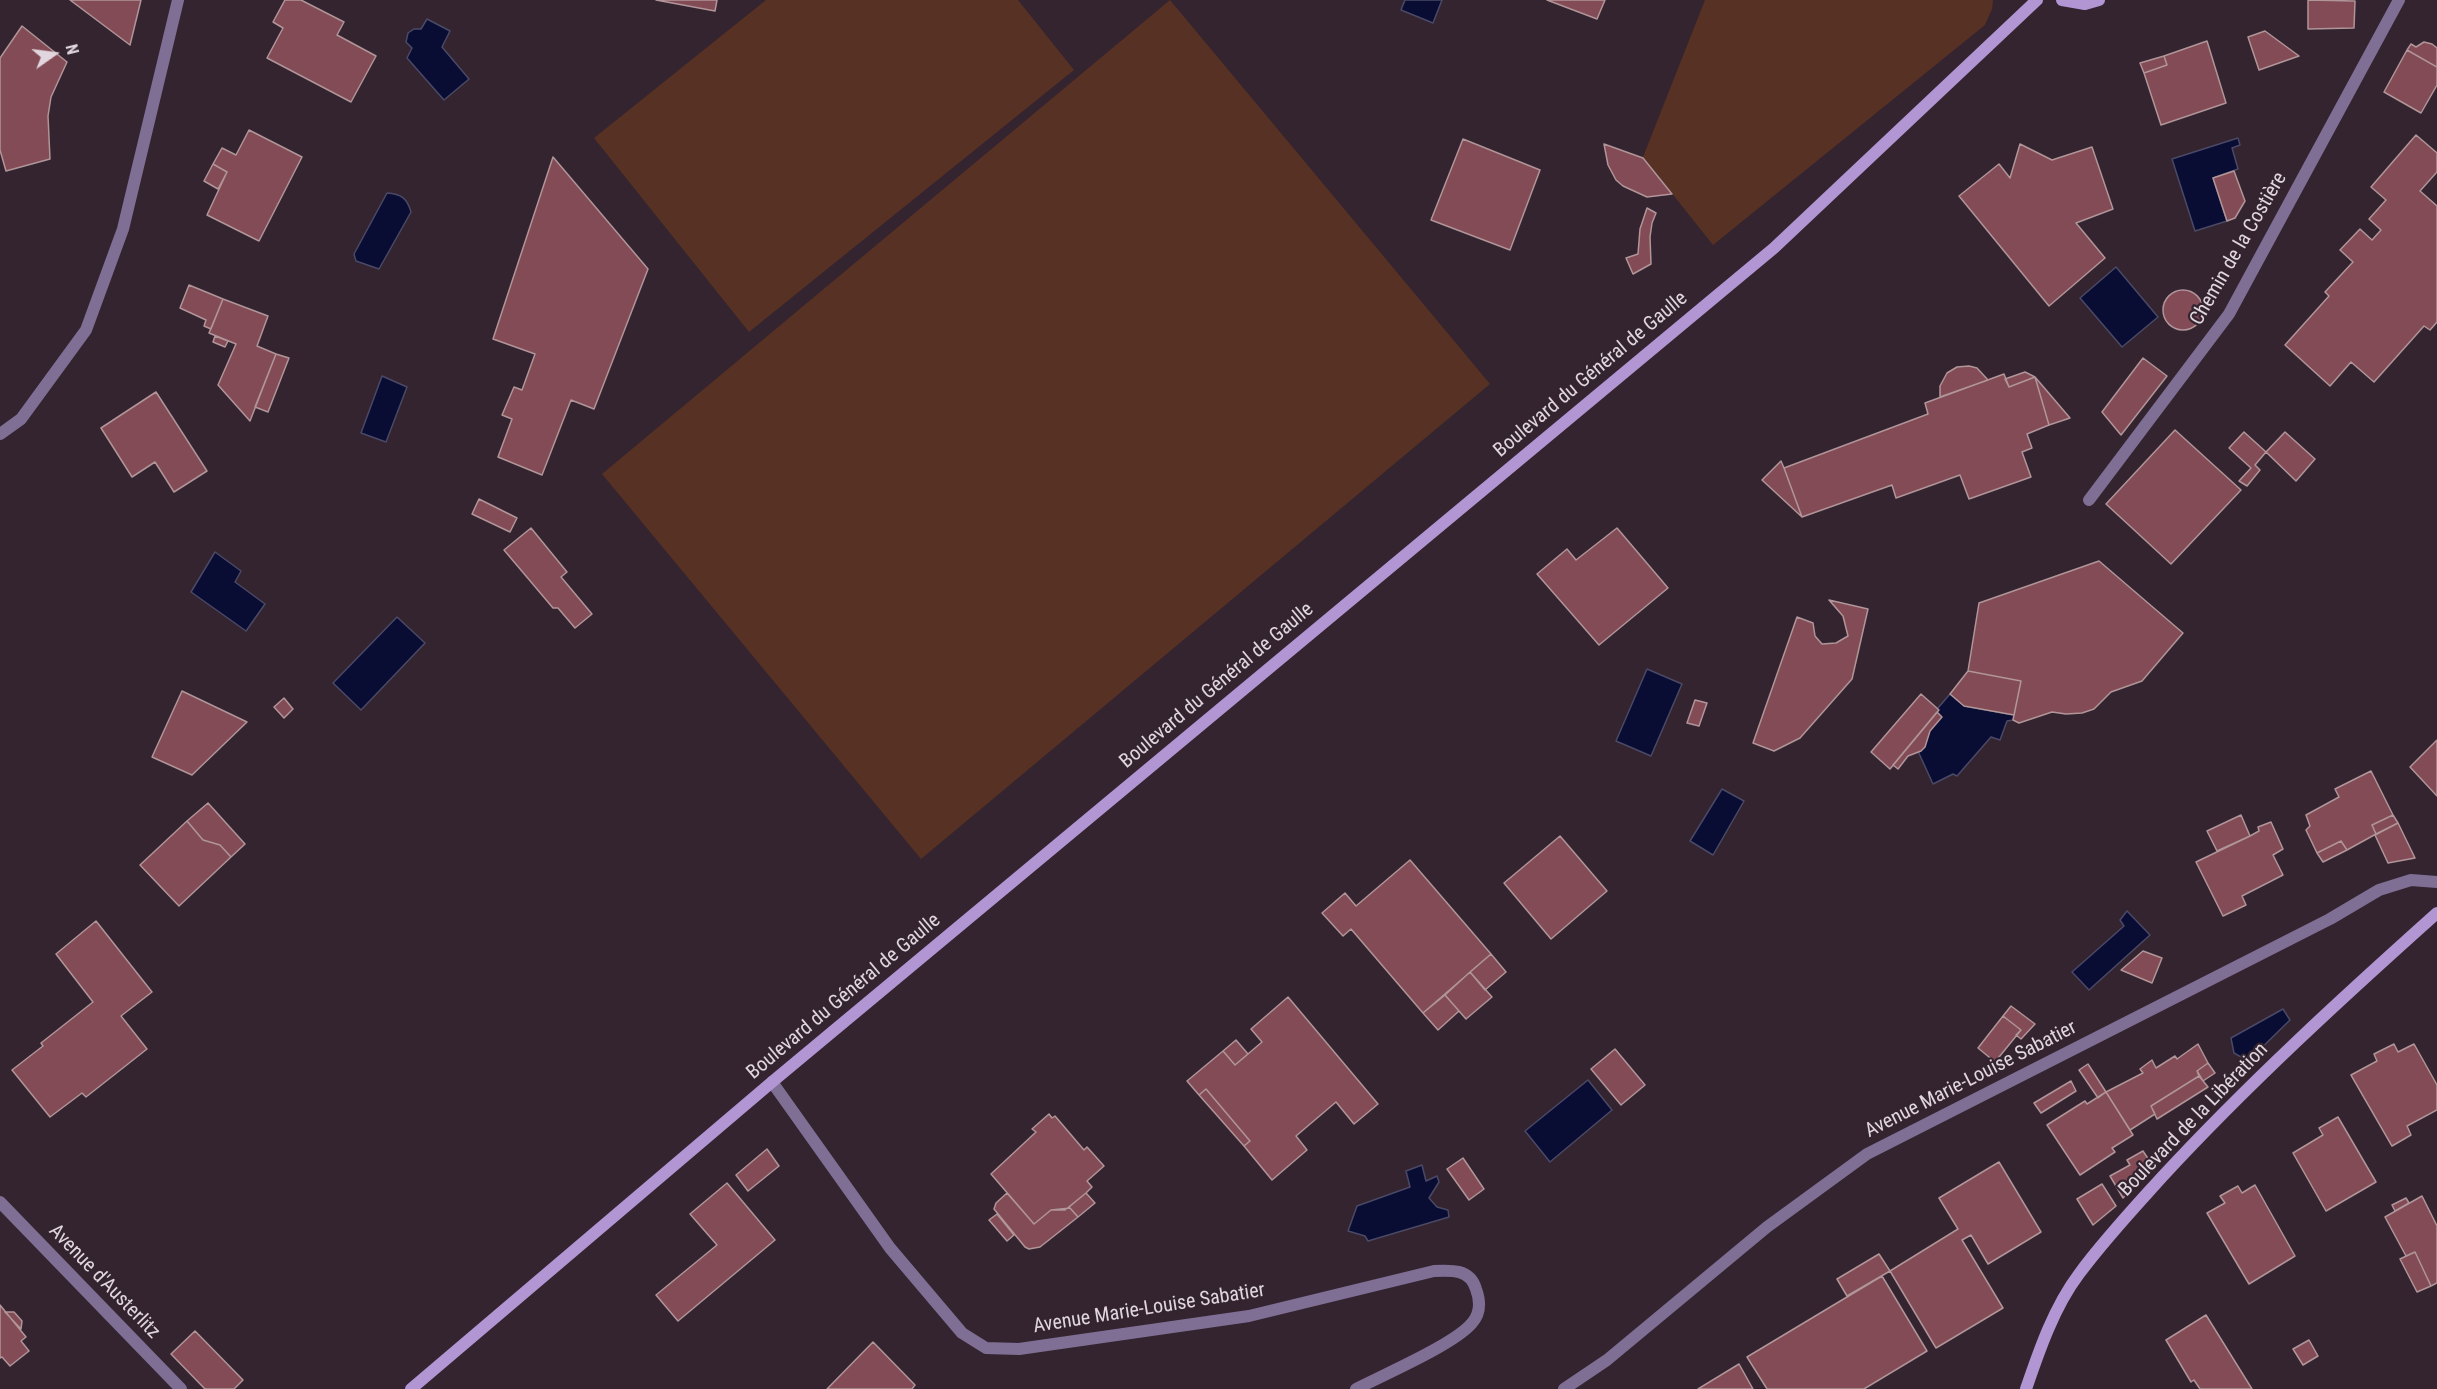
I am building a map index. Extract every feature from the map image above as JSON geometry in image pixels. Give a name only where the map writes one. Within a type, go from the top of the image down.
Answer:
[{"type":"street","points":[[0,434],[21,419],[86,330],[123,229],[178,0]]},
{"type":"street","name":"Boulevard du Général de Gaulle","points":[[411,1389],[772,1082],[1774,248],[2037,0]]},
{"type":"street","points":[[2062,0],[2085,4],[2099,0]]},
{"type":"street","name":"Chemin de la Costière","points":[[2089,500],[2229,314],[2399,0]]},
{"type":"street","name":"Avenue Marie-Louise Sabatier","points":[[1564,1389],[1607,1360],[1767,1227],[1867,1154],[2330,919],[2379,890],[2411,880],[2437,882]]},
{"type":"street","name":"Boulevard de la Libération","points":[[2026,1389],[2056,1314],[2078,1275],[2141,1200],[2210,1125],[2358,984],[2437,913]]},
{"type":"street","name":"Avenue Marie-Louise Sabatier","points":[[772,1082],[890,1248],[962,1333],[986,1348],[1019,1349],[1249,1316],[1434,1271],[1457,1269],[1473,1280],[1480,1301],[1474,1322],[1457,1337],[1356,1389]]},
{"type":"street","name":"Avenue d'Austerlitz","points":[[0,1203],[181,1389]]},
{"type":"shaded area","points":[[766,0],[1018,0],[1074,70],[749,332],[594,138]]},
{"type":"shaded area","points":[[1170,0],[1490,384],[921,859],[602,474]]},
{"type":"shaded area","points":[[1405,0],[1442,0],[1433,23],[1401,10]]},
{"type":"shaded area","points":[[1705,0],[1993,0],[1985,25],[1713,245],[1643,157]]},
{"type":"shaded area","points":[[427,19],[450,31],[442,47],[469,79],[444,100],[407,58],[412,48],[406,42],[408,33],[414,29],[421,29]]},
{"type":"shaded area","points":[[2238,138],[2240,145],[2232,148],[2238,169],[2213,178],[2227,221],[2195,231],[2172,159]]},
{"type":"shaded area","points":[[387,193],[403,198],[408,203],[411,212],[379,269],[356,261],[354,254]]},
{"type":"shaded area","points":[[2116,267],[2158,317],[2122,347],[2080,298]]},
{"type":"shaded area","points":[[382,376],[407,387],[386,442],[361,433]]},
{"type":"shaded area","points":[[215,552],[241,571],[235,582],[265,604],[246,631],[191,592]]},
{"type":"shaded area","points":[[397,617],[425,643],[361,710],[333,683]]},
{"type":"shaded area","points":[[1647,669],[1682,684],[1651,756],[1616,741]]},
{"type":"shaded area","points":[[1950,694],[1964,706],[2014,715],[2013,720],[2007,721],[2000,740],[1991,737],[1957,776],[1953,774],[1933,784],[1912,738]]},
{"type":"shaded area","points":[[1722,789],[1744,801],[1713,855],[1690,841]]},
{"type":"shaded area","points":[[2127,911],[2150,935],[2089,990],[2072,972],[2124,926],[2120,920]]},
{"type":"shaded area","points":[[2283,1009],[2290,1020],[2248,1061],[2234,1053],[2231,1038]]},
{"type":"shaded area","points":[[1588,1080],[1612,1110],[1550,1162],[1525,1131]]},
{"type":"shaded area","points":[[1422,1165],[1426,1181],[1437,1176],[1439,1182],[1429,1198],[1437,1207],[1448,1210],[1449,1217],[1368,1241],[1365,1236],[1348,1231],[1357,1206],[1410,1187],[1406,1171]]},
{"type":"building","points":[[70,0],[141,0],[130,45]]},
{"type":"building","points":[[285,0],[301,0],[344,22],[337,35],[376,56],[351,102],[267,58],[283,28],[273,22]]},
{"type":"building","points":[[656,0],[717,0],[715,11]]},
{"type":"building","points":[[1547,0],[1605,0],[1597,19]]},
{"type":"building","points":[[2308,0],[2355,1],[2354,28],[2308,29]]},
{"type":"building","points":[[22,26],[67,62],[51,97],[48,116],[50,159],[6,171],[0,150],[0,58]]},
{"type":"building","points":[[2265,31],[2299,56],[2259,70],[2248,37]]},
{"type":"building","points":[[2207,41],[2226,103],[2161,125],[2144,73],[2167,65],[2164,56]]},
{"type":"building","points":[[2424,42],[2437,48],[2437,67],[2407,50],[2411,44],[2416,47]]},
{"type":"building","points":[[2407,50],[2437,67],[2437,85],[2421,113],[2384,92]]},
{"type":"building","points":[[2164,56],[2167,65],[2144,73],[2140,63]]},
{"type":"building","points":[[249,130],[302,157],[259,241],[207,215],[227,172],[213,164],[222,148],[236,155]]},
{"type":"building","points":[[2416,135],[2437,153],[2437,172],[2420,191],[2437,206],[2437,322],[2430,330],[2424,326],[2374,382],[2351,362],[2330,386],[2285,345],[2329,296],[2325,292],[2353,262],[2340,250],[2360,229],[2372,240],[2381,230],[2369,219],[2386,200],[2371,187]]},
{"type":"building","points":[[1463,139],[1540,170],[1510,250],[1431,220]]},
{"type":"building","points":[[1604,144],[1643,158],[1672,194],[1647,197],[1623,186],[1616,180],[1608,165]]},
{"type":"building","points":[[2020,144],[2052,160],[2092,147],[2113,209],[2076,223],[2105,258],[2049,306],[1959,196],[1999,164],[2010,178]]},
{"type":"building","points":[[553,157],[648,269],[594,409],[571,400],[542,475],[498,457],[512,419],[502,415],[514,387],[522,390],[535,354],[493,339]]},
{"type":"building","points":[[213,164],[227,172],[218,189],[204,181]]},
{"type":"building","points":[[2234,171],[2245,201],[2235,218],[2227,221],[2213,178]]},
{"type":"building","points":[[1647,208],[1656,213],[1650,237],[1651,264],[1633,274],[1626,258],[1638,254],[1640,229]]},
{"type":"building","points":[[189,285],[223,299],[211,329],[204,326],[206,320],[180,308]]},
{"type":"building","points":[[2183,290],[2197,296],[2203,310],[2197,324],[2183,330],[2169,324],[2163,310],[2169,296]]},
{"type":"building","points":[[223,299],[268,316],[257,346],[276,354],[250,421],[218,385],[236,344],[209,333]]},
{"type":"building","points":[[215,336],[228,341],[225,347],[213,342]]},
{"type":"building","points":[[276,354],[289,358],[268,412],[255,407]]},
{"type":"building","points":[[2143,358],[2167,376],[2121,435],[2102,412]]},
{"type":"building","points":[[1957,367],[1977,368],[1988,380],[1940,397],[1940,386],[1947,373]]},
{"type":"building","points":[[2025,372],[2035,377],[2009,387],[2005,379]]},
{"type":"building","points":[[2004,374],[2009,387],[2035,377],[2049,425],[2027,434],[2032,448],[2022,452],[2031,477],[1969,499],[1960,475],[1896,498],[1892,485],[1802,517],[1784,468],[1928,414],[1925,403]]},
{"type":"building","points":[[2035,377],[2070,418],[2049,425]]},
{"type":"building","points":[[156,392],[207,471],[174,492],[155,462],[132,477],[101,428]]},
{"type":"building","points":[[2175,430],[2241,490],[2171,564],[2106,504]]},
{"type":"building","points":[[2244,432],[2266,452],[2255,465],[2260,470],[2247,486],[2239,481],[2251,468],[2229,448]]},
{"type":"building","points":[[2285,432],[2315,459],[2296,481],[2266,452]]},
{"type":"building","points":[[1781,461],[1784,468],[1802,517],[1762,480]]},
{"type":"building","points":[[479,499],[517,518],[510,532],[472,514]]},
{"type":"building","points":[[531,528],[567,572],[561,577],[592,614],[575,628],[558,608],[553,608],[504,550]]},
{"type":"building","points":[[1617,528],[1668,588],[1599,645],[1537,574],[1567,549],[1576,560]]},
{"type":"building","points":[[2099,561],[2183,633],[2142,681],[2111,692],[2094,709],[2082,713],[2052,712],[2019,723],[2013,720],[2021,681],[1968,671],[1979,603]]},
{"type":"building","points":[[1829,600],[1868,609],[1852,679],[1800,738],[1774,751],[1753,743],[1797,617],[1813,623],[1815,636],[1822,644],[1836,643],[1848,636],[1843,616]]},
{"type":"building","points":[[1968,671],[2021,681],[2014,715],[1964,706],[1950,694]]},
{"type":"building","points":[[182,691],[247,722],[192,775],[152,757]]},
{"type":"building","points":[[1921,694],[1939,710],[1890,769],[1871,752]]},
{"type":"building","points":[[284,698],[293,709],[284,718],[274,707]]},
{"type":"building","points":[[1695,700],[1707,703],[1699,726],[1687,723]]},
{"type":"building","points":[[1937,712],[1942,717],[1930,731],[1925,747],[1908,756],[1898,769],[1893,765]]},
{"type":"building","points":[[2437,740],[2437,796],[2410,767]]},
{"type":"building","points":[[2371,771],[2393,815],[2372,825],[2376,834],[2347,850],[2341,841],[2317,853],[2306,830],[2310,826],[2306,815],[2339,797],[2335,789]]},
{"type":"building","points":[[208,803],[245,844],[231,857],[220,845],[203,840],[187,821]]},
{"type":"building","points":[[2241,815],[2250,836],[2217,851],[2207,831]]},
{"type":"building","points":[[2393,815],[2398,823],[2376,834],[2372,825]]},
{"type":"building","points":[[187,821],[203,840],[220,845],[231,857],[179,906],[140,865]]},
{"type":"building","points":[[2271,822],[2283,849],[2273,855],[2283,875],[2242,896],[2246,905],[2223,916],[2196,862],[2250,836],[2259,831],[2258,827]]},
{"type":"building","points":[[2398,823],[2415,858],[2388,863],[2375,835]]},
{"type":"building","points":[[1560,836],[1607,891],[1551,939],[1504,883]]},
{"type":"building","points":[[2341,841],[2347,850],[2323,862],[2317,853]]},
{"type":"building","points":[[1410,860],[1491,954],[1423,1013],[1351,929],[1343,936],[1322,913],[1345,893],[1356,906]]},
{"type":"building","points":[[96,921],[152,992],[121,1016],[147,1049],[86,1097],[82,1093],[50,1117],[12,1070],[43,1046],[41,1043],[93,1002],[56,954]]},
{"type":"building","points":[[2143,951],[2162,958],[2152,983],[2121,970]]},
{"type":"building","points":[[1491,954],[1506,972],[1485,990],[1470,972]]},
{"type":"building","points":[[1470,972],[1492,997],[1466,1019],[1445,995]]},
{"type":"building","points":[[1445,995],[1459,1011],[1438,1030],[1423,1013]]},
{"type":"building","points":[[1288,997],[1378,1104],[1354,1124],[1336,1102],[1296,1136],[1307,1150],[1272,1180],[1244,1146],[1250,1141],[1206,1089],[1199,1095],[1187,1081],[1223,1051],[1235,1065],[1262,1042],[1251,1029]]},
{"type":"building","points":[[2011,1006],[2035,1024],[2021,1039],[2016,1035],[2021,1030],[2003,1016]]},
{"type":"building","points":[[2003,1016],[2021,1030],[1995,1062],[1978,1048]]},
{"type":"building","points":[[1236,1040],[1248,1054],[1235,1065],[1223,1051]]},
{"type":"building","points":[[2198,1044],[2208,1063],[2197,1071],[2199,1076],[2151,1106],[2155,1114],[2130,1130],[2106,1092],[2143,1073],[2140,1069],[2152,1060],[2156,1068],[2175,1056],[2177,1059]]},
{"type":"building","points":[[2394,1044],[2398,1052],[2414,1044],[2437,1085],[2437,1110],[2407,1126],[2411,1135],[2392,1146],[2351,1075],[2377,1061],[2374,1054]]},
{"type":"building","points":[[1615,1049],[1645,1085],[1621,1105],[1591,1069]]},
{"type":"building","points":[[2208,1063],[2215,1073],[2203,1081],[2197,1071]]},
{"type":"building","points":[[2088,1064],[2106,1092],[2098,1098],[2079,1070]]},
{"type":"building","points":[[2199,1076],[2208,1087],[2157,1119],[2151,1106]]},
{"type":"building","points":[[2071,1081],[2076,1091],[2041,1113],[2034,1103]]},
{"type":"building","points":[[1206,1089],[1250,1141],[1244,1146],[1199,1095]]},
{"type":"building","points":[[2106,1092],[2133,1135],[2112,1148],[2115,1152],[2080,1175],[2047,1125],[2085,1101],[2087,1104]]},
{"type":"building","points":[[1049,1114],[1052,1118],[1055,1116],[1084,1150],[1087,1147],[1104,1166],[1087,1181],[1092,1187],[1086,1193],[1065,1210],[1051,1210],[1034,1224],[991,1174],[1036,1132],[1032,1129]]},
{"type":"building","points":[[2338,1117],[2376,1182],[2326,1211],[2293,1153],[2323,1135],[2319,1128]]},
{"type":"building","points":[[767,1149],[779,1166],[748,1191],[736,1175]]},
{"type":"building","points":[[2143,1151],[2153,1166],[2123,1198],[2110,1176],[2130,1165],[2127,1160]]},
{"type":"building","points":[[1463,1158],[1484,1189],[1469,1200],[1447,1169]]},
{"type":"building","points":[[1999,1162],[2041,1232],[1988,1264],[1971,1235],[1962,1240],[2003,1308],[1936,1348],[1890,1271],[1958,1229],[1939,1198]]},
{"type":"building","points":[[727,1183],[775,1240],[678,1321],[656,1295],[717,1245],[690,1214]]},
{"type":"building","points":[[2102,1184],[2116,1206],[2093,1225],[2077,1199]]},
{"type":"building","points":[[2255,1185],[2295,1256],[2249,1284],[2207,1213],[2225,1203],[2220,1196],[2238,1186],[2242,1193]]},
{"type":"building","points":[[1007,1193],[1034,1224],[1051,1210],[1070,1208],[1078,1217],[1040,1247],[1029,1249],[994,1209],[996,1203]]},
{"type":"building","points":[[1086,1193],[1095,1203],[1078,1217],[1069,1207]]},
{"type":"building","points":[[2422,1196],[2437,1226],[2437,1283],[2431,1286],[2415,1252],[2406,1256],[2385,1217]]},
{"type":"building","points":[[2406,1198],[2409,1203],[2395,1211],[2392,1205]]},
{"type":"building","points":[[997,1214],[1014,1235],[1007,1241],[989,1220]]},
{"type":"building","points":[[2415,1252],[2431,1286],[2417,1292],[2400,1259]]},
{"type":"building","points":[[1879,1254],[1890,1271],[1847,1296],[1837,1279]]},
{"type":"building","points":[[1882,1276],[1927,1351],[1864,1389],[1767,1389],[1747,1357]]},
{"type":"building","points":[[0,1305],[26,1337],[21,1341],[29,1351],[10,1366],[2,1357],[0,1358]]},
{"type":"building","points":[[5,1312],[14,1312],[22,1321],[21,1329]]},
{"type":"building","points":[[2206,1315],[2252,1389],[2200,1389],[2194,1380],[2191,1382],[2166,1340]]},
{"type":"building","points":[[195,1331],[243,1380],[234,1389],[205,1389],[171,1354]]},
{"type":"building","points":[[2309,1340],[2318,1356],[2303,1365],[2293,1349]]},
{"type":"building","points":[[873,1342],[915,1385],[912,1389],[827,1389]]},
{"type":"building","points":[[1739,1364],[1753,1389],[1698,1389]]}]
